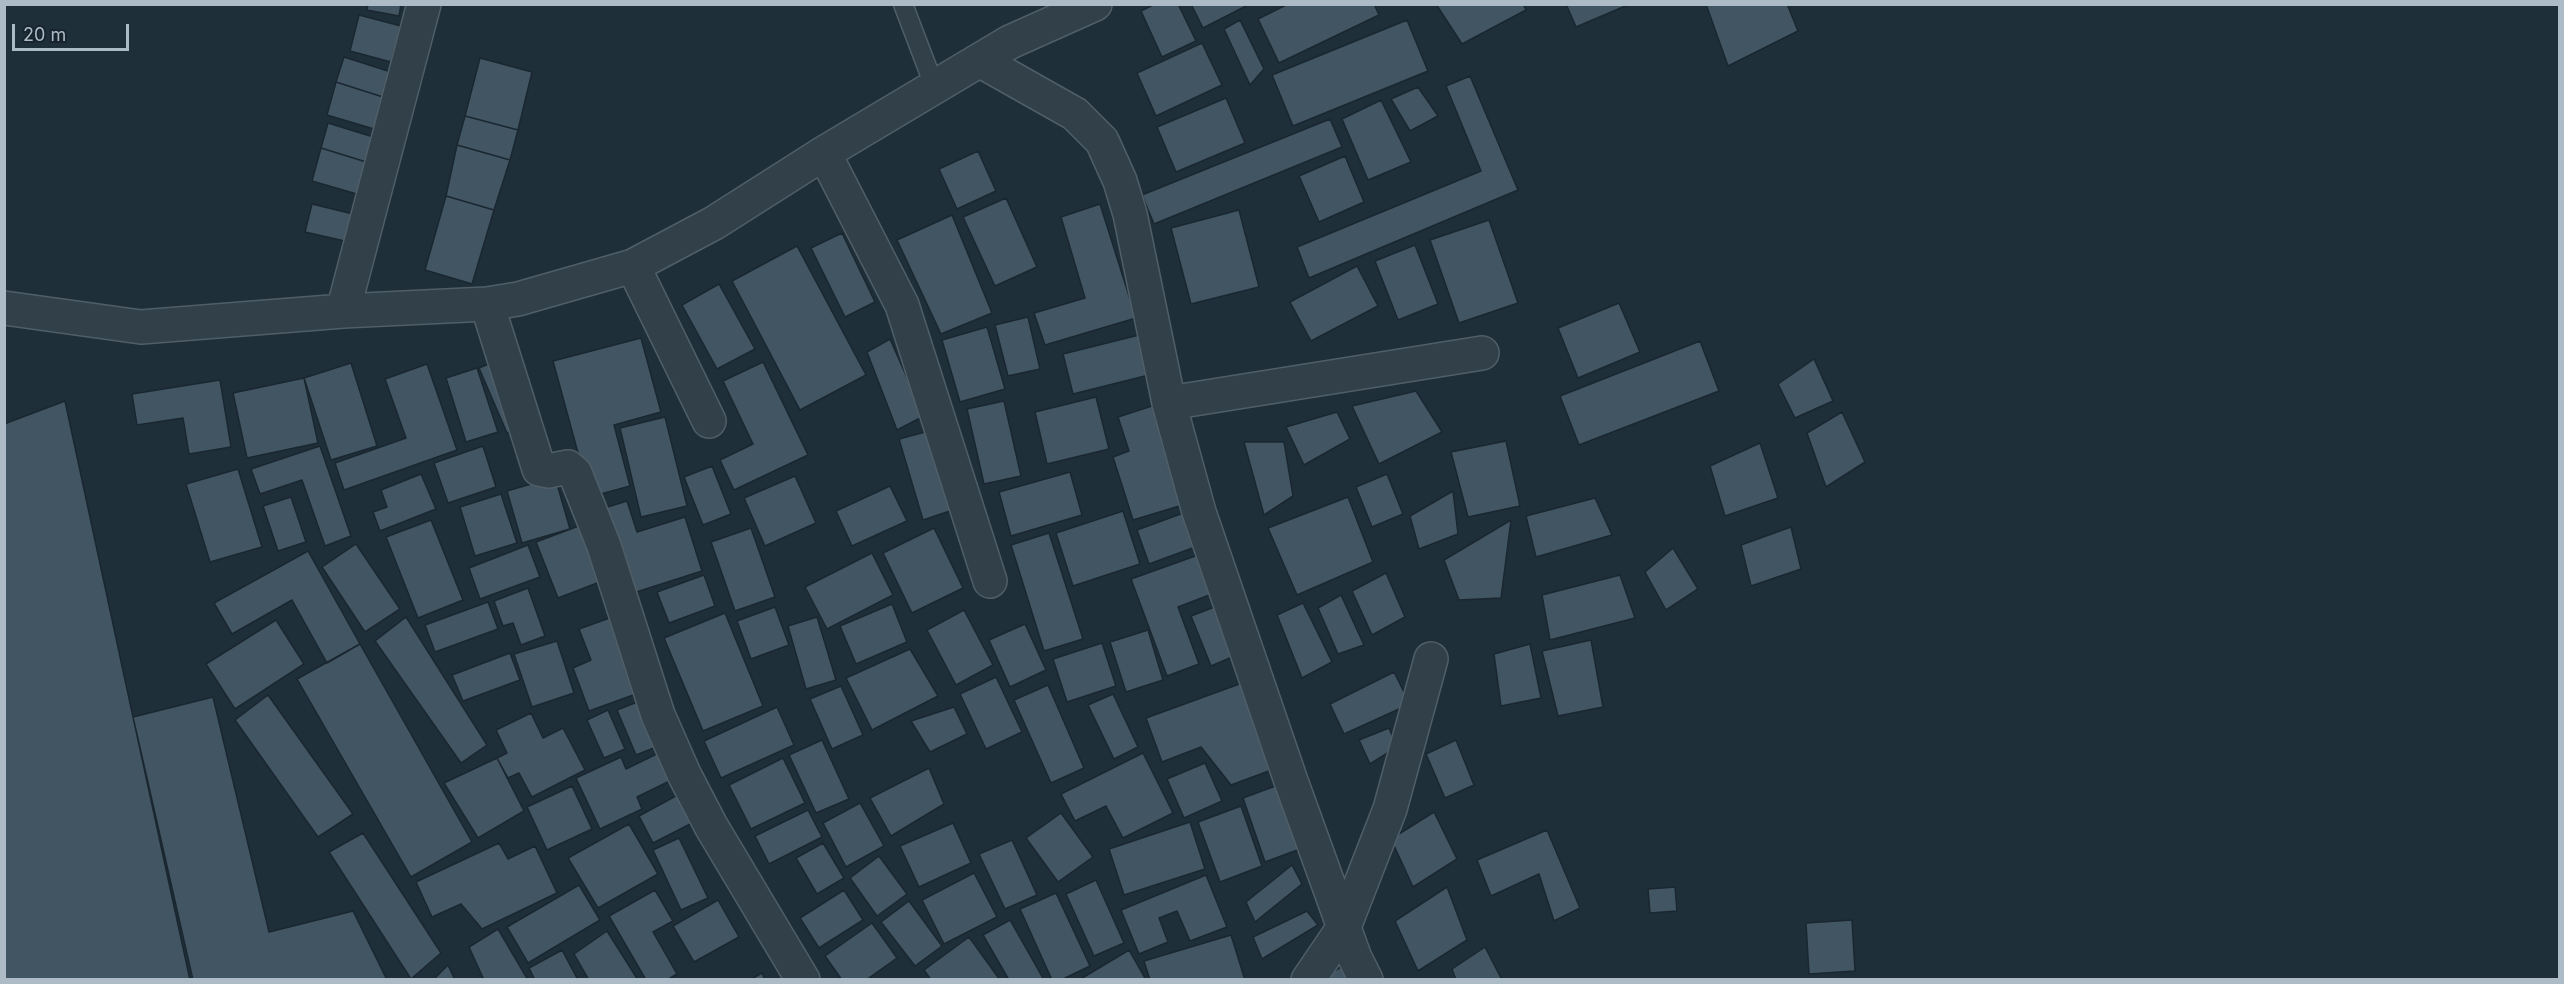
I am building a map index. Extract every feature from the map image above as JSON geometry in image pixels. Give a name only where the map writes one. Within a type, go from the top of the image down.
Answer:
[{"type":"street","points":[[343,311],[424,4]]},
{"type":"street","points":[[4,308],[141,327],[343,311],[487,304],[518,299],[633,266],[714,223],[824,153],[1010,42],[1095,4]]},
{"type":"street","points":[[981,61],[1075,114],[1102,141],[1120,181],[1130,214],[1169,403],[1199,512],[1344,927],[1366,980]]},
{"type":"street","points":[[824,153],[902,305],[990,581]]},
{"type":"street","points":[[633,266],[709,421]]},
{"type":"street","points":[[487,304],[539,470],[548,471],[568,467],[575,473],[604,546],[658,715],[684,774],[711,826],[803,980]]},
{"type":"street","points":[[1169,403],[1482,353]]},
{"type":"street","points":[[1308,980],[1344,927],[1390,809],[1431,659]]},
{"type":"lane","points":[[903,4],[935,88]]},
{"type":"building","points":[[368,4],[401,4],[399,16],[367,10]]},
{"type":"building","points":[[1155,4],[1178,4],[1196,41],[1162,57],[1141,11]]},
{"type":"building","points":[[1191,4],[1250,4],[1203,28]]},
{"type":"building","points":[[1288,4],[1374,4],[1379,15],[1279,63],[1258,19]]},
{"type":"building","points":[[1436,4],[1523,4],[1526,10],[1462,44]]},
{"type":"building","points":[[1566,4],[1630,4],[1576,27]]},
{"type":"building","points":[[1706,4],[1787,4],[1798,31],[1728,66]]},
{"type":"building","points":[[359,15],[401,26],[391,62],[350,51]]},
{"type":"building","points":[[1240,20],[1264,69],[1250,85],[1224,29]]},
{"type":"building","points":[[1407,20],[1428,71],[1293,126],[1272,75]]},
{"type":"building","points":[[1202,43],[1222,85],[1156,116],[1137,73]]},
{"type":"building","points":[[344,57],[391,72],[383,97],[336,82]]},
{"type":"building","points":[[480,58],[532,72],[518,130],[465,116]]},
{"type":"building","points":[[1470,76],[1518,190],[1309,278],[1297,247],[1481,171],[1446,86]]},
{"type":"building","points":[[336,82],[383,97],[374,129],[327,115]]},
{"type":"building","points":[[1418,87],[1438,116],[1410,131],[1391,99]]},
{"type":"building","points":[[1226,98],[1245,143],[1176,172],[1157,127]]},
{"type":"building","points":[[1381,100],[1411,162],[1368,180],[1342,119]]},
{"type":"building","points":[[465,116],[518,130],[510,160],[457,145]]},
{"type":"building","points":[[1330,119],[1342,147],[1154,224],[1142,195]]},
{"type":"building","points":[[328,123],[383,140],[376,165],[321,148]]},
{"type":"building","points":[[457,145],[510,160],[494,210],[446,196]]},
{"type":"building","points":[[321,148],[376,165],[367,197],[312,181]]},
{"type":"building","points":[[978,151],[996,191],[957,209],[939,169]]},
{"type":"building","points":[[1345,156],[1364,202],[1319,222],[1299,176]]},
{"type":"building","points":[[446,196],[494,210],[472,284],[425,270]]},
{"type":"building","points":[[1006,198],[1037,267],[995,286],[963,217]]},
{"type":"building","points":[[312,204],[365,217],[358,244],[305,232]]},
{"type":"building","points":[[1100,204],[1136,318],[1045,345],[1034,313],[1085,298],[1061,217]]},
{"type":"building","points":[[1239,210],[1259,287],[1191,304],[1171,228]]},
{"type":"building","points":[[952,215],[992,313],[941,334],[897,240]]},
{"type":"building","points":[[1489,220],[1518,303],[1459,323],[1430,240]]},
{"type":"building","points":[[842,233],[875,302],[845,317],[811,248]]},
{"type":"building","points":[[1415,245],[1438,304],[1398,320],[1375,261]]},
{"type":"building","points":[[797,246],[866,375],[800,410],[732,281]]},
{"type":"building","points":[[1357,266],[1378,306],[1311,341],[1290,302]]},
{"type":"building","points":[[719,284],[755,349],[717,369],[682,305]]},
{"type":"building","points":[[1619,303],[1640,352],[1578,378],[1558,328]]},
{"type":"building","points":[[1028,317],[1040,369],[1008,376],[995,325]]},
{"type":"building","points":[[987,327],[1005,389],[960,402],[942,340]]},
{"type":"building","points":[[1139,335],[1149,375],[1073,394],[1063,354]]},
{"type":"building","points":[[641,338],[661,412],[614,425],[630,486],[590,497],[553,361]]},
{"type":"building","points":[[890,339],[924,416],[897,430],[867,352]]},
{"type":"building","points":[[1700,341],[1719,391],[1579,445],[1560,396]]},
{"type":"building","points":[[1814,359],[1833,401],[1795,418],[1778,384]]},
{"type":"building","points":[[763,362],[808,455],[734,490],[720,460],[753,444],[723,381]]},
{"type":"building","points":[[351,363],[377,446],[331,460],[304,378]]},
{"type":"building","points":[[491,363],[519,428],[507,433],[479,368]]},
{"type":"building","points":[[427,364],[457,450],[344,490],[335,463],[406,438],[385,379]]},
{"type":"building","points":[[477,368],[498,432],[466,442],[446,378]]},
{"type":"building","points":[[304,378],[318,443],[247,458],[233,393]]},
{"type":"building","points":[[220,380],[231,447],[189,454],[183,418],[137,425],[132,394]]},
{"type":"building","points":[[1416,391],[1442,432],[1379,464],[1352,406]]},
{"type":"building","points":[[1096,397],[1109,449],[1047,464],[1035,412]]},
{"type":"building","points":[[65,401],[190,980],[4,980],[4,424]]},
{"type":"building","points":[[1004,401],[1021,476],[984,484],[967,409]]},
{"type":"building","points":[[1155,405],[1186,504],[1133,520],[1113,457],[1129,451],[1118,417]]},
{"type":"building","points":[[1337,412],[1350,439],[1304,465],[1286,427]]},
{"type":"building","points":[[1842,412],[1865,462],[1826,487],[1807,433]]},
{"type":"building","points":[[665,417],[687,506],[641,517],[620,428]]},
{"type":"building","points":[[929,431],[953,510],[923,520],[899,439]]},
{"type":"building","points":[[1506,441],[1520,506],[1468,517],[1451,452]]},
{"type":"building","points":[[1244,442],[1284,442],[1293,496],[1264,515]]},
{"type":"building","points":[[1760,443],[1778,498],[1725,516],[1710,466]]},
{"type":"building","points":[[320,446],[351,536],[325,546],[302,480],[260,494],[251,469]]},
{"type":"building","points":[[483,446],[496,487],[448,503],[434,463]]},
{"type":"building","points":[[712,466],[731,514],[703,525],[684,477]]},
{"type":"building","points":[[238,469],[262,547],[210,562],[186,484]]},
{"type":"building","points":[[1070,472],[1082,515],[1011,536],[999,492]]},
{"type":"building","points":[[421,474],[436,509],[380,531],[373,512],[387,507],[381,490]]},
{"type":"building","points":[[1387,474],[1403,514],[1372,527],[1356,487]]},
{"type":"building","points":[[795,476],[816,523],[765,546],[744,498]]},
{"type":"building","points":[[555,477],[570,529],[522,543],[507,491]]},
{"type":"building","points":[[890,486],[907,521],[852,546],[836,511]]},
{"type":"building","points":[[1453,491],[1458,534],[1419,549],[1410,516]]},
{"type":"building","points":[[501,494],[517,543],[475,556],[460,507]]},
{"type":"building","points":[[291,497],[306,542],[278,551],[263,506]]},
{"type":"building","points":[[1348,497],[1373,562],[1297,595],[1268,528]]},
{"type":"building","points":[[1595,498],[1612,535],[1536,557],[1526,516]]},
{"type":"building","points":[[627,501],[637,532],[685,517],[702,571],[627,595],[601,509]]},
{"type":"building","points":[[1123,511],[1140,564],[1073,586],[1056,533]]},
{"type":"building","points":[[1186,512],[1198,546],[1149,564],[1137,530]]},
{"type":"building","points":[[431,520],[463,600],[418,618],[386,537]]},
{"type":"building","points":[[1511,520],[1501,598],[1459,600],[1444,560]]},
{"type":"building","points":[[584,524],[605,580],[558,598],[536,542]]},
{"type":"building","points":[[1791,527],[1801,569],[1751,586],[1741,545]]},
{"type":"building","points":[[751,528],[775,597],[735,611],[711,542]]},
{"type":"building","points":[[934,528],[963,588],[912,613],[883,553]]},
{"type":"building","points":[[1049,533],[1083,639],[1044,651],[1011,545]]},
{"type":"building","points":[[356,544],[400,609],[365,632],[322,567]]},
{"type":"building","points":[[528,545],[540,577],[480,599],[469,568]]},
{"type":"building","points":[[1673,548],[1698,589],[1666,610],[1645,572]]},
{"type":"building","points":[[308,551],[360,644],[327,663],[292,600],[232,634],[214,603]]},
{"type":"building","points":[[872,553],[893,595],[827,629],[805,587]]},
{"type":"building","points":[[1198,555],[1212,594],[1178,607],[1199,664],[1167,676],[1131,579]]},
{"type":"building","points":[[1386,573],[1405,617],[1372,635],[1352,591]]},
{"type":"building","points":[[704,575],[715,606],[669,623],[657,592]]},
{"type":"building","points":[[1620,575],[1635,618],[1550,640],[1542,595]]},
{"type":"building","points":[[528,588],[545,636],[521,645],[513,623],[503,626],[494,601]]},
{"type":"building","points":[[1341,595],[1364,645],[1338,654],[1318,608]]},
{"type":"building","points":[[488,602],[498,629],[435,652],[425,625]]},
{"type":"building","points":[[1303,603],[1332,662],[1302,678],[1277,615]]},
{"type":"building","points":[[892,604],[907,642],[856,664],[840,626]]},
{"type":"building","points":[[1217,606],[1237,655],[1211,666],[1191,616]]},
{"type":"building","points":[[775,607],[789,645],[751,659],[737,621]]},
{"type":"building","points":[[964,610],[993,665],[956,685],[927,630]]},
{"type":"building","points":[[725,613],[763,706],[703,731],[664,638]]},
{"type":"building","points":[[618,615],[647,690],[589,711],[573,668],[591,660],[579,629]]},
{"type":"building","points":[[406,617],[487,745],[461,763],[375,641]]},
{"type":"building","points":[[817,617],[836,680],[806,689],[788,626]]},
{"type":"building","points":[[276,620],[304,664],[235,709],[206,664]]},
{"type":"building","points":[[1025,624],[1046,670],[1010,687],[989,640]]},
{"type":"building","points":[[1148,630],[1163,680],[1126,692],[1110,642]]},
{"type":"building","points":[[1591,640],[1603,707],[1558,716],[1542,651]]},
{"type":"building","points":[[557,641],[574,693],[532,707],[514,654]]},
{"type":"building","points":[[1102,643],[1116,686],[1067,702],[1053,659]]},
{"type":"building","points":[[360,644],[472,842],[411,877],[297,679]]},
{"type":"building","points":[[1530,644],[1541,698],[1501,706],[1494,654]]},
{"type":"building","points":[[910,649],[938,696],[872,730],[846,678]]},
{"type":"building","points":[[510,653],[520,680],[463,701],[452,675]]},
{"type":"building","points":[[1394,672],[1410,704],[1344,734],[1330,704]]},
{"type":"building","points":[[996,677],[1022,732],[986,749],[960,694]]},
{"type":"building","points":[[1253,679],[1285,765],[1231,785],[1201,747],[1162,762],[1146,718]]},
{"type":"building","points":[[1048,685],[1084,768],[1051,783],[1014,700]]},
{"type":"building","points":[[841,686],[863,735],[832,749],[810,699]]},
{"type":"building","points":[[1113,694],[1138,747],[1114,759],[1088,705]]},
{"type":"building","points":[[268,695],[353,814],[318,837],[235,720]]},
{"type":"building","points":[[213,697],[269,932],[353,911],[387,980],[193,980],[133,717]]},
{"type":"building","points":[[645,699],[664,744],[636,755],[617,710]]},
{"type":"building","points":[[777,707],[794,745],[721,778],[704,741]]},
{"type":"building","points":[[954,707],[967,734],[930,752],[911,721]]},
{"type":"building","points":[[608,710],[625,749],[604,758],[587,720]]},
{"type":"building","points":[[531,713],[543,738],[563,728],[585,770],[532,797],[519,773],[508,778],[497,758],[507,753],[496,730]]},
{"type":"building","points":[[1389,728],[1397,747],[1370,764],[1359,740]]},
{"type":"building","points":[[822,740],[849,799],[816,813],[789,755]]},
{"type":"building","points":[[1456,740],[1474,785],[1445,798],[1426,754]]},
{"type":"building","points":[[669,748],[682,775],[637,797],[642,809],[600,829],[576,778],[621,757],[626,769]]},
{"type":"building","points":[[1143,753],[1173,813],[1123,838],[1106,806],[1075,821],[1061,794]]},
{"type":"building","points":[[497,758],[524,811],[478,838],[444,783]]},
{"type":"building","points":[[783,758],[805,803],[751,829],[729,785]]},
{"type":"building","points":[[1205,763],[1222,801],[1184,818],[1167,779]]},
{"type":"building","points":[[929,768],[944,804],[891,836],[870,798]]},
{"type":"building","points":[[1278,785],[1300,849],[1265,862],[1243,798]]},
{"type":"building","points":[[572,786],[592,829],[547,850],[527,807]]},
{"type":"building","points":[[685,791],[700,819],[653,843],[639,816]]},
{"type":"building","points":[[860,803],[884,846],[846,867],[823,823]]},
{"type":"building","points":[[1241,806],[1262,866],[1220,882],[1198,822]]},
{"type":"building","points":[[808,810],[822,837],[769,864],[755,836]]},
{"type":"building","points":[[1434,812],[1457,859],[1413,887],[1391,839]]},
{"type":"building","points":[[1061,813],[1093,857],[1058,882],[1026,838]]},
{"type":"building","points":[[1190,822],[1205,869],[1124,895],[1109,849]]},
{"type":"building","points":[[953,823],[971,863],[919,887],[900,846]]},
{"type":"building","points":[[629,824],[658,874],[598,908],[568,858]]},
{"type":"building","points":[[1547,830],[1580,908],[1554,921],[1539,874],[1491,896],[1477,860]]},
{"type":"building","points":[[363,833],[441,953],[411,979],[329,852]]},
{"type":"building","points":[[679,838],[708,898],[681,910],[653,850]]},
{"type":"building","points":[[1012,840],[1037,895],[1005,909],[979,854]]},
{"type":"building","points":[[499,843],[508,859],[535,846],[557,893],[482,929],[461,904],[432,917],[416,882]]},
{"type":"building","points":[[823,843],[844,878],[817,894],[796,858]]},
{"type":"building","points":[[879,856],[907,894],[877,916],[850,878]]},
{"type":"building","points":[[1292,865],[1302,884],[1255,922],[1246,902]]},
{"type":"building","points":[[974,873],[997,917],[944,944],[922,900]]},
{"type":"building","points":[[1206,875],[1227,927],[1190,941],[1177,911],[1159,918],[1168,942],[1139,954],[1121,910]]},
{"type":"building","points":[[1096,880],[1124,943],[1094,956],[1066,894]]},
{"type":"building","points":[[579,885],[600,920],[528,963],[507,927]]},
{"type":"building","points":[[1447,887],[1467,940],[1418,971],[1395,921]]},
{"type":"building","points":[[1675,887],[1677,911],[1650,913],[1648,889]]},
{"type":"building","points":[[655,890],[673,921],[653,932],[677,974],[667,980],[646,980],[609,916]]},
{"type":"building","points":[[844,890],[863,920],[819,948],[800,918]]},
{"type":"building","points":[[1056,893],[1090,966],[1061,980],[1052,980],[1020,909]]},
{"type":"building","points":[[718,900],[739,937],[694,962],[673,926]]},
{"type":"building","points":[[909,901],[942,946],[915,966],[881,922]]},
{"type":"building","points":[[1307,911],[1318,925],[1262,959],[1253,937]]},
{"type":"building","points":[[1010,920],[1044,980],[1009,980],[983,935]]},
{"type":"building","points":[[1852,920],[1855,971],[1809,974],[1806,923]]},
{"type":"building","points":[[872,923],[897,958],[866,980],[842,980],[825,956]]},
{"type":"building","points":[[498,929],[528,980],[484,980],[469,947]]},
{"type":"building","points":[[607,931],[638,980],[589,980],[574,954]]},
{"type":"building","points":[[1231,935],[1245,980],[1150,980],[1144,961]]},
{"type":"building","points":[[969,937],[1000,980],[931,980],[924,970]]},
{"type":"building","points":[[1485,947],[1502,980],[1456,980],[1452,969]]},
{"type":"building","points":[[562,950],[578,980],[535,980],[529,968]]},
{"type":"building","points":[[1129,950],[1146,980],[1079,980]]},
{"type":"building","points":[[1347,964],[1356,980],[1317,980]]},
{"type":"building","points":[[448,965],[455,980],[433,980]]},
{"type":"building","points":[[762,973],[765,980],[750,980]]}]
